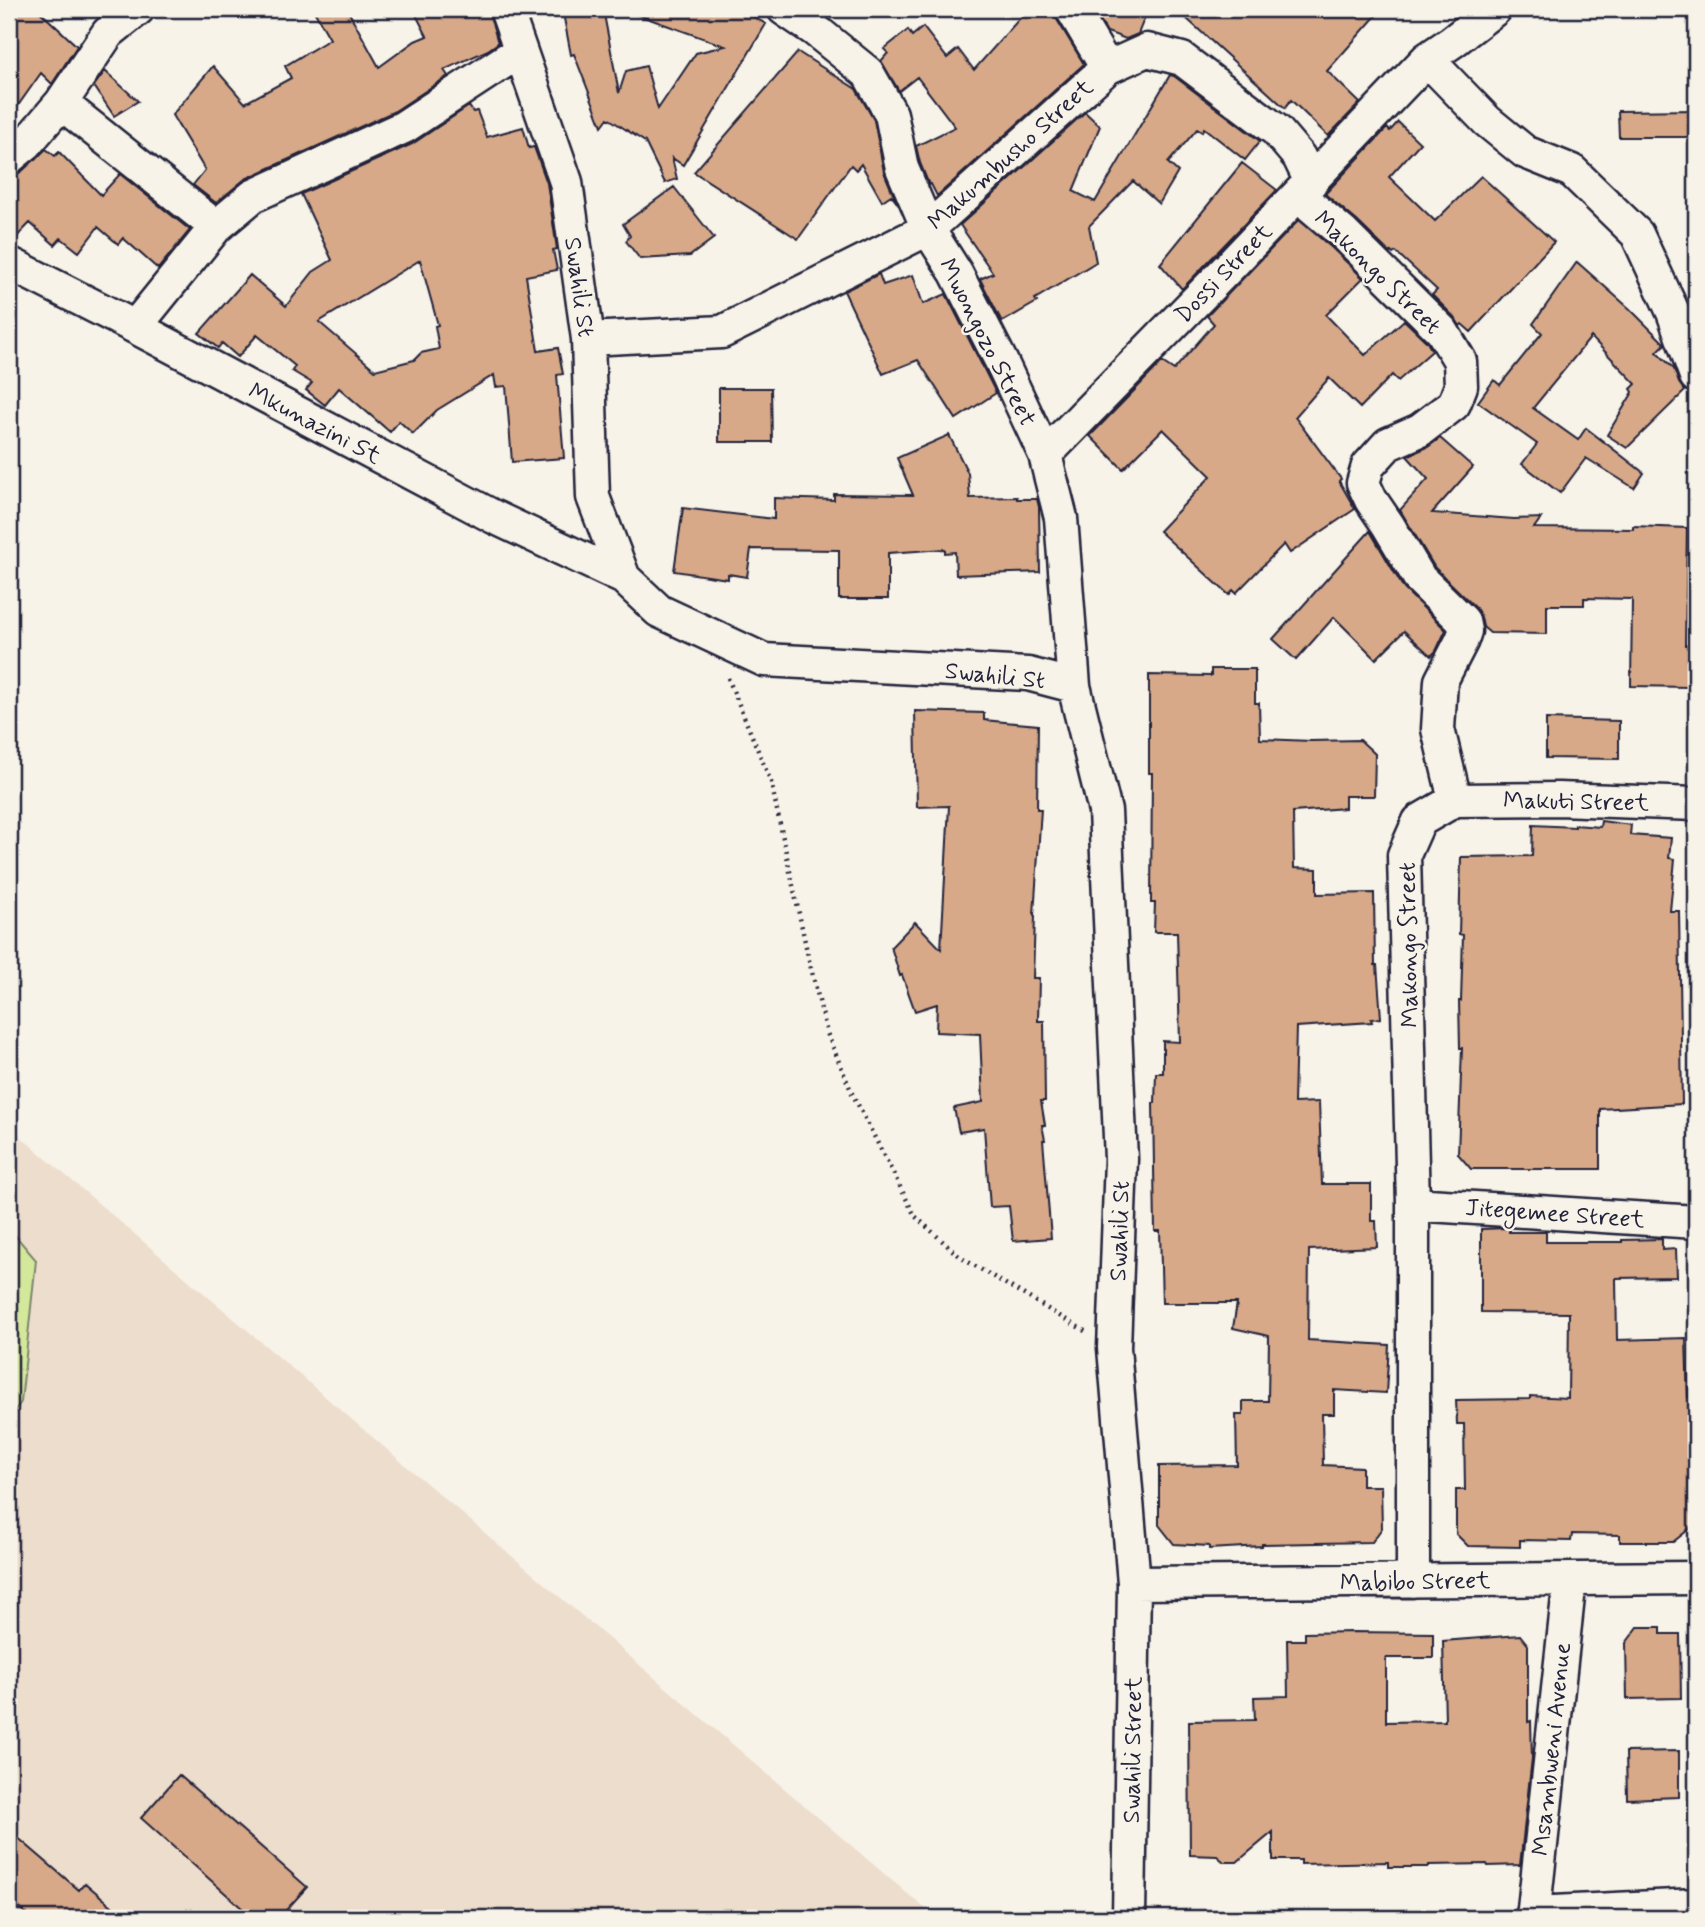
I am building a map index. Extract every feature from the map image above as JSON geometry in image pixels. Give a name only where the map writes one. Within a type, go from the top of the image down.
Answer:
[{"type":"street","points":[[9,158],[26,144],[61,103],[108,33],[138,9]]},
{"type":"street","name":"Swahili St","points":[[506,9],[566,182],[588,339],[593,497],[624,578],[659,611],[764,660],[1028,674],[1074,686],[1105,811],[1121,1158],[1114,1348],[1134,1583]]},
{"type":"street","name":"Mwongozo Street","points":[[784,9],[869,73],[891,114],[902,168],[928,229],[1002,363],[1045,456],[1061,518],[1074,686]]},
{"type":"street","points":[[1072,9],[1107,68]]},
{"type":"street","name":"Dossi Street","points":[[1045,456],[1427,59],[1495,9]]},
{"type":"street","name":"Makumbusho Street","points":[[588,339],[722,332],[928,229],[1107,68],[1147,50],[1182,59],[1276,130],[1299,157],[1305,188]]},
{"type":"street","points":[[135,327],[216,226],[253,196],[404,127],[520,51]]},
{"type":"street","points":[[1427,59],[1487,121],[1525,152],[1572,171],[1637,234],[1673,312],[1696,376]]},
{"type":"street","points":[[61,103],[216,226]]},
{"type":"street","name":"Makongo Street","points":[[1305,188],[1344,234],[1442,331],[1460,362],[1461,386],[1454,404],[1420,430],[1388,444],[1368,466],[1363,484],[1419,579],[1463,621],[1465,631],[1441,681],[1438,729],[1455,800],[1419,821],[1404,855],[1413,1204],[1413,1581]]},
{"type":"street","name":"Mkunazini St","points":[[9,263],[494,517],[624,578]]},
{"type":"street","name":"Makuti Street","points":[[1455,800],[1558,799],[1696,804]]},
{"type":"street","name":"Jitegemee Street","points":[[1413,1204],[1696,1222]]},
{"type":"street","name":"Mabibo Street","points":[[1134,1583],[1696,1578]]},
{"type":"street","name":"Msambweni Avenue","points":[[1533,1916],[1570,1579]]},
{"type":"street","name":"Swahili Street","points":[[1129,1918],[1134,1583]]},
{"type":"street","points":[[1533,1916],[1696,1905]]},
{"type":"path","points":[[710,635],[771,782],[808,956],[828,1033],[852,1093],[915,1216],[960,1257],[1114,1348]]},
{"type":"shaded area","points":[[9,1127],[936,1918],[9,1918]]},
{"type":"green space","points":[[9,1228],[36,1260],[21,1402],[9,1418]]},
{"type":"building","points":[[9,9],[37,9],[77,46],[52,84],[41,73],[10,117],[18,125],[9,134]]},
{"type":"building","points":[[313,9],[347,9],[379,67],[415,41],[427,36],[413,9],[488,9],[498,43],[444,70],[448,76],[395,111],[245,179],[216,203],[193,185],[205,170],[172,115],[213,66],[245,103],[291,78],[285,66],[330,39]]},
{"type":"building","points":[[603,9],[619,93],[626,71],[646,66],[658,109],[696,53],[725,46],[630,12],[630,9],[739,9],[766,24],[683,165],[672,158],[677,179],[665,183],[645,142],[608,118],[602,126],[574,54],[571,55],[563,13]]},
{"type":"building","points":[[1028,9],[1054,9],[1056,18],[1084,64],[937,196],[931,184],[929,185],[916,146],[955,127],[917,77],[899,91],[881,61],[888,53],[884,49],[908,30],[912,36],[923,27],[947,58],[958,49],[974,70]]},
{"type":"building","points":[[1093,9],[1148,9],[1138,34],[1126,39],[1107,32]]},
{"type":"building","points":[[1176,9],[1382,9],[1327,71],[1360,103],[1328,136],[1291,100],[1285,108]]},
{"type":"building","points":[[798,52],[856,89],[874,120],[884,172],[897,203],[891,195],[882,201],[861,164],[856,170],[851,165],[798,239],[694,172]]},
{"type":"building","points":[[105,71],[138,101],[114,116],[94,86]]},
{"type":"building","points":[[1170,75],[1260,141],[1245,160],[1204,128],[1202,132],[1197,129],[1168,163],[1178,172],[1159,204],[1133,181],[1089,226],[1096,262],[1002,322],[980,279],[993,273],[960,225],[1085,112],[1100,126],[1073,191],[1095,202]]},
{"type":"building","points":[[469,106],[473,112],[477,111],[487,137],[523,127],[529,148],[534,147],[547,183],[557,249],[553,250],[557,270],[526,276],[538,351],[558,348],[563,374],[557,375],[564,458],[512,462],[506,386],[496,387],[494,375],[437,410],[413,434],[399,421],[390,432],[339,388],[325,405],[306,390],[312,383],[292,371],[295,366],[257,335],[238,357],[222,343],[218,348],[199,333],[250,275],[286,306],[313,272],[332,260],[301,194],[412,144]],"holes":[[[420,260],[438,325],[435,326],[439,349],[421,353],[414,360],[375,370],[319,322]]]},
{"type":"building","points":[[1696,110],[1696,137],[1619,137],[1618,111]]},
{"type":"building","points":[[1398,122],[1420,143],[1389,177],[1435,221],[1481,176],[1554,242],[1471,332],[1462,324],[1460,326],[1432,295],[1437,290],[1396,252],[1390,253],[1325,194],[1387,128],[1390,131]]},
{"type":"building","points":[[46,149],[55,156],[59,152],[101,195],[120,174],[190,230],[158,269],[123,238],[118,244],[98,227],[79,252],[61,238],[55,245],[30,223],[9,245],[9,176],[21,172]]},
{"type":"building","points":[[1242,163],[1277,190],[1182,289],[1160,264]]},
{"type":"building","points":[[674,187],[714,238],[690,256],[640,259],[626,241],[630,236],[623,224]]},
{"type":"building","points":[[1299,220],[1363,278],[1326,315],[1365,355],[1404,320],[1427,342],[1432,351],[1398,381],[1392,375],[1360,408],[1329,378],[1295,417],[1341,479],[1339,481],[1355,509],[1290,553],[1284,544],[1236,593],[1233,590],[1229,595],[1159,531],[1211,476],[1163,429],[1123,469],[1090,436],[1162,362],[1174,370],[1214,324],[1207,316]]},
{"type":"building","points":[[1577,262],[1665,344],[1657,352],[1674,369],[1685,391],[1627,448],[1607,435],[1636,384],[1591,337],[1533,408],[1578,440],[1586,428],[1644,473],[1634,488],[1586,458],[1560,493],[1522,464],[1537,444],[1478,402],[1494,380],[1500,385],[1542,333],[1533,324]]},
{"type":"building","points":[[879,274],[883,285],[913,275],[923,304],[946,294],[996,393],[956,419],[918,360],[883,374],[844,291]]},
{"type":"building","points":[[719,388],[771,388],[772,442],[719,442]]},
{"type":"building","points":[[949,435],[968,473],[970,498],[1037,499],[1040,572],[956,575],[955,552],[945,553],[945,549],[888,553],[888,599],[839,599],[839,550],[751,549],[747,577],[728,574],[728,579],[674,571],[683,508],[774,519],[774,498],[834,500],[834,494],[913,495],[897,458]]},
{"type":"building","points":[[1440,438],[1473,467],[1432,513],[1514,519],[1541,518],[1534,528],[1687,528],[1685,645],[1687,648],[1696,648],[1696,682],[1688,682],[1688,687],[1631,686],[1632,599],[1584,598],[1584,605],[1547,605],[1547,634],[1490,633],[1483,627],[1476,608],[1435,568],[1400,510],[1428,479],[1407,456],[1428,447]]},
{"type":"building","points":[[1370,531],[1404,589],[1446,630],[1436,651],[1431,656],[1404,631],[1376,659],[1334,617],[1296,660],[1273,639]]},
{"type":"building","points":[[1211,669],[1255,669],[1255,703],[1259,703],[1260,739],[1360,740],[1375,754],[1374,796],[1345,796],[1345,808],[1293,812],[1294,868],[1317,869],[1317,894],[1374,893],[1375,965],[1381,1018],[1371,1019],[1372,1022],[1296,1027],[1294,1103],[1319,1102],[1322,1184],[1371,1184],[1371,1221],[1376,1221],[1377,1247],[1309,1250],[1308,1340],[1389,1345],[1386,1393],[1334,1390],[1334,1414],[1322,1414],[1323,1465],[1362,1467],[1362,1486],[1381,1486],[1382,1528],[1372,1542],[1262,1544],[1209,1549],[1209,1546],[1174,1544],[1159,1525],[1159,1466],[1237,1465],[1236,1415],[1243,1415],[1243,1401],[1268,1401],[1269,1336],[1233,1328],[1237,1303],[1162,1303],[1160,1231],[1155,1231],[1153,1103],[1156,1073],[1163,1073],[1163,1041],[1180,1042],[1177,932],[1154,932],[1155,903],[1151,903],[1152,773],[1149,773],[1149,675],[1211,676]]},
{"type":"building","points":[[915,711],[984,713],[984,720],[1038,725],[1037,809],[1041,809],[1033,978],[1039,978],[1038,1021],[1044,1021],[1045,1101],[1041,1101],[1045,1125],[1042,1125],[1051,1238],[1013,1241],[1009,1206],[990,1207],[984,1128],[959,1132],[954,1108],[983,1102],[980,1034],[936,1032],[937,1004],[915,1011],[891,947],[915,922],[941,949],[949,806],[917,807]]},
{"type":"building","points":[[1546,719],[1619,721],[1619,759],[1546,758]]},
{"type":"building","points":[[1601,821],[1631,825],[1630,835],[1671,838],[1669,858],[1675,859],[1670,911],[1679,911],[1682,1104],[1600,1109],[1600,1169],[1471,1169],[1458,1154],[1462,1048],[1459,1001],[1463,935],[1459,934],[1461,857],[1532,856],[1533,825],[1600,827]]},
{"type":"building","points":[[1507,1228],[1509,1232],[1546,1232],[1546,1242],[1662,1239],[1662,1250],[1676,1249],[1677,1277],[1616,1278],[1617,1340],[1686,1338],[1693,1526],[1673,1542],[1620,1542],[1620,1535],[1572,1534],[1571,1541],[1520,1540],[1520,1547],[1468,1546],[1456,1534],[1456,1490],[1465,1490],[1464,1424],[1457,1424],[1456,1400],[1530,1399],[1530,1396],[1568,1398],[1569,1313],[1481,1312],[1481,1229]]},
{"type":"building","points":[[1638,1627],[1661,1627],[1661,1634],[1680,1634],[1681,1698],[1627,1699],[1626,1643]]},
{"type":"building","points":[[1305,1633],[1433,1633],[1433,1658],[1386,1658],[1386,1722],[1445,1721],[1443,1641],[1520,1635],[1528,1645],[1528,1722],[1531,1721],[1532,1758],[1520,1865],[1388,1867],[1388,1862],[1301,1864],[1301,1860],[1273,1860],[1273,1832],[1237,1862],[1224,1862],[1217,1856],[1190,1855],[1189,1721],[1255,1720],[1254,1697],[1288,1696],[1287,1640],[1305,1640]]},
{"type":"building","points":[[1679,1751],[1679,1797],[1627,1799],[1626,1752]]},
{"type":"building","points":[[179,1775],[307,1887],[279,1918],[253,1918],[141,1818]]},
{"type":"building","points":[[9,1830],[79,1890],[85,1883],[126,1918],[31,1918],[9,1899]]}]
